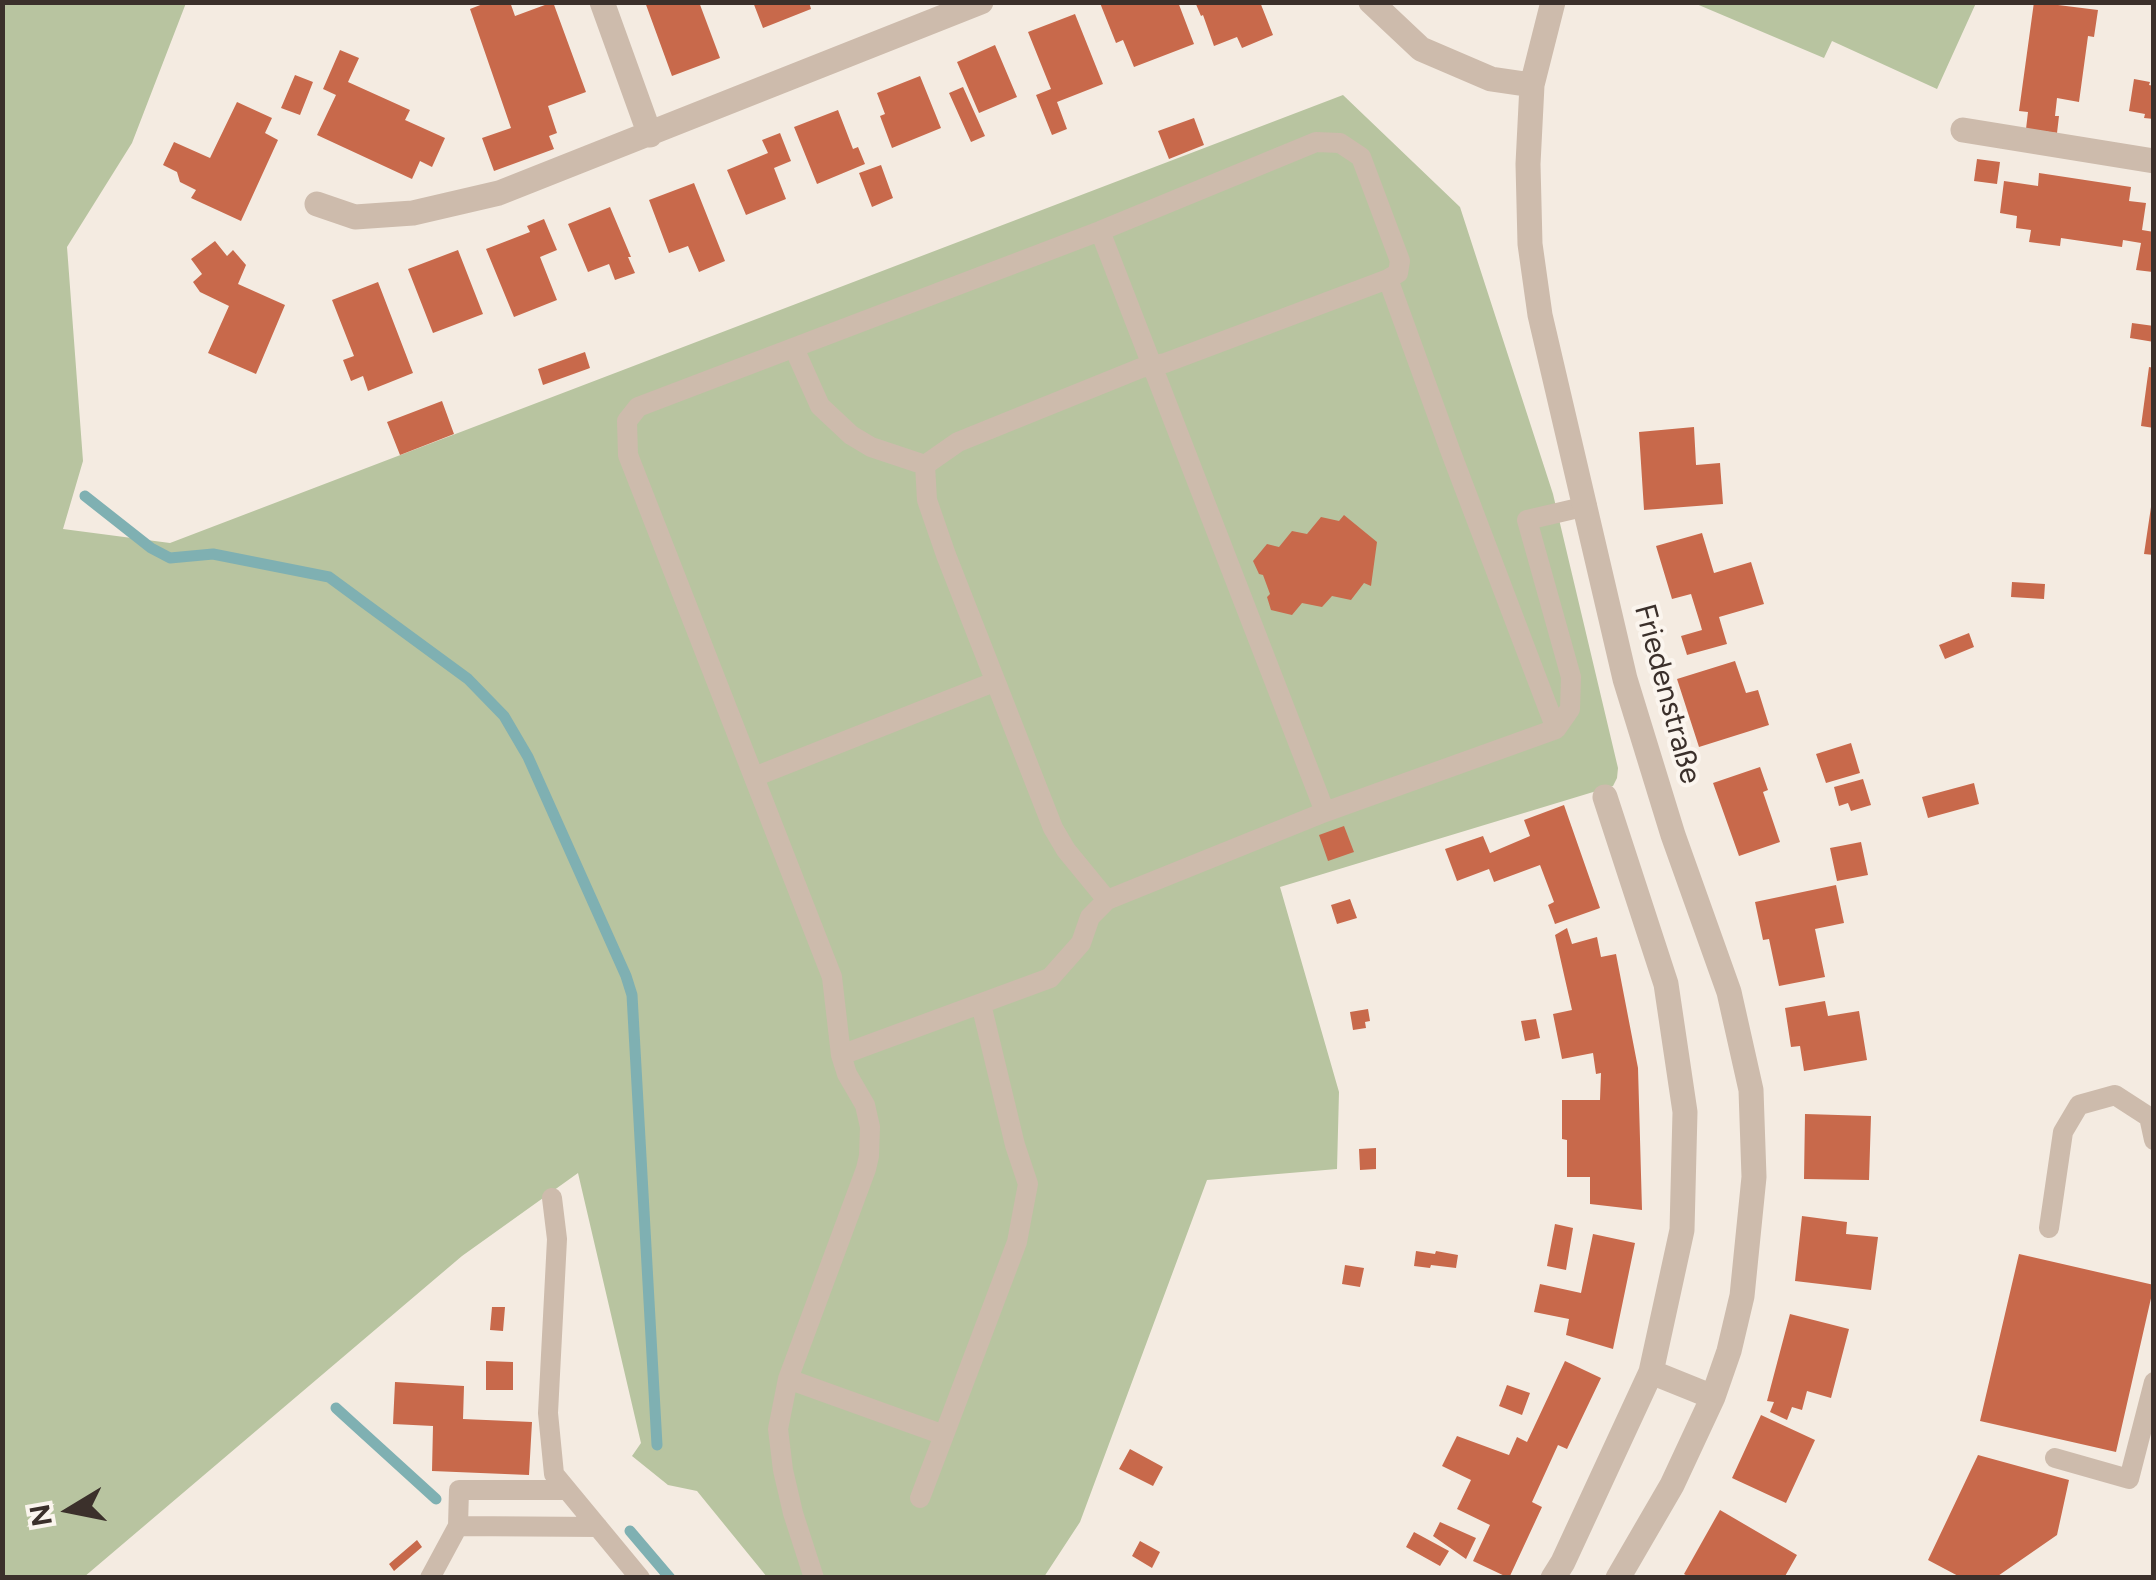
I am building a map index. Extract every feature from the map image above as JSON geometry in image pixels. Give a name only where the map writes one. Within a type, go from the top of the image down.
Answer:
[{"type":"street","points":[[602,2],[650,135]]},
{"type":"street","points":[[317,204],[355,218],[413,213],[499,193],[981,2]]},
{"type":"street","points":[[1372,2],[1421,49],[1491,79],[1532,84]]},
{"type":"street","name":"Friedenstraße","points":[[1554,2],[1532,84],[1528,164],[1530,244],[1540,315],[1625,680],[1729,992],[1751,1090],[1754,1177],[1742,1296],[1729,1352],[1713,1397],[1672,1485],[1618,1578]]},
{"type":"street","points":[[1963,130],[2154,161]]},
{"type":"street","points":[[1553,1578],[1651,1372],[1682,1230],[1684,1112],[1666,984],[1605,797]]},
{"type":"street","points":[[1651,1372],[1713,1397]]},
{"type":"lane","points":[[814,1578],[793,1513],[778,1429],[788,1379],[870,1156],[870,1127],[865,1106],[841,1055],[832,977],[628,455],[627,421],[638,407],[1100,231],[1316,142],[1340,143],[1361,157],[1400,261],[1398,272],[1165,363],[1141,368],[958,442],[925,464]]},
{"type":"lane","points":[[1100,231],[1324,812]]},
{"type":"lane","points":[[1388,279],[1556,728]]},
{"type":"lane","points":[[794,348],[820,406],[850,435],[871,447],[925,464]]},
{"type":"lane","points":[[925,464],[927,500],[994,682],[1054,828],[1066,850],[1107,900]]},
{"type":"lane","points":[[841,1055],[1050,978],[1081,943],[1090,917],[1107,900],[1324,812],[1556,728],[1570,709],[1571,677],[1528,520],[1586,506]]},
{"type":"lane","points":[[754,778],[994,682]]},
{"type":"lane","points":[[920,1498],[1018,1242],[1028,1184],[981,1004]]},
{"type":"lane","points":[[2048,1228],[2063,1132],[2080,1104],[2116,1096],[2148,1116],[2154,1140]]},
{"type":"lane","points":[[552,1198],[558,1240],[548,1413],[554,1474],[640,1578]]},
{"type":"lane","points":[[788,1379],[944,1435]]},
{"type":"lane","points":[[2054,1458],[2129,1479],[2154,1382]]},
{"type":"lane","points":[[430,1578],[458,1526],[459,1490],[567,1490]]},
{"type":"lane","points":[[458,1526],[598,1528]]},
{"type":"green space","points":[[3,3],[186,3],[132,143],[67,247],[83,461],[63,529],[170,543],[1343,95],[1460,207],[1553,494],[1618,768],[1617,778],[1613,786],[1280,887],[1339,1092],[1337,1169],[1207,1180],[1080,1522],[1044,1577],[767,1577],[697,1491],[668,1485],[632,1456],[641,1443],[578,1173],[462,1256],[84,1577],[3,1578]]},
{"type":"green space","points":[[1694,3],[1976,3],[1937,89],[1832,41],[1824,58]]},
{"type":"building","points":[[488,2],[510,2],[515,16],[553,2],[586,92],[548,106],[557,133],[549,136],[554,149],[494,171],[482,138],[511,128],[470,9]]},
{"type":"building","points":[[645,2],[699,2],[720,58],[672,76]]},
{"type":"building","points":[[753,2],[809,2],[811,9],[763,28]]},
{"type":"building","points":[[1178,2],[1194,44],[1134,67],[1123,40],[1116,43],[1100,3]]},
{"type":"building","points":[[1195,2],[1260,2],[1273,35],[1242,48],[1237,37],[1214,46]]},
{"type":"building","points":[[2034,2],[2098,10],[2094,37],[2088,36],[2079,102],[2057,98],[2057,133],[2026,129],[2028,112],[2019,111]]},
{"type":"building","points":[[1075,14],[1103,84],[1057,102],[1067,129],[1052,135],[1036,95],[1051,89],[1028,32]]},
{"type":"building","points":[[995,45],[1017,97],[979,113],[957,62]]},
{"type":"building","points":[[340,50],[359,58],[348,82],[410,110],[405,120],[445,138],[432,167],[420,161],[412,179],[317,135],[336,95],[323,89]]},
{"type":"building","points":[[295,75],[313,82],[300,115],[281,108]]},
{"type":"building","points":[[920,76],[941,128],[892,148],[880,116],[885,114],[877,93]]},
{"type":"building","points":[[2134,79],[2154,86],[2154,119],[2129,111]]},
{"type":"building","points":[[963,87],[985,136],[971,142],[949,93]]},
{"type":"building","points":[[237,102],[272,118],[265,133],[278,140],[241,221],[191,198],[196,190],[180,182],[177,172],[163,165],[174,142],[210,158]]},
{"type":"building","points":[[838,110],[853,149],[858,147],[865,164],[817,184],[794,127]]},
{"type":"building","points":[[1194,118],[1204,145],[1169,159],[1158,131]]},
{"type":"building","points":[[780,133],[791,161],[774,168],[786,199],[746,215],[727,170],[768,153],[762,140]]},
{"type":"building","points":[[1977,159],[2000,162],[1997,184],[1974,181]]},
{"type":"building","points":[[881,165],[893,198],[872,207],[859,173]]},
{"type":"building","points":[[2039,173],[2131,187],[2129,201],[2146,203],[2142,230],[2154,232],[2153,272],[2136,270],[2141,243],[2123,240],[2122,247],[2061,238],[2060,246],[2029,242],[2031,230],[2016,228],[2017,216],[2000,213],[2004,181],[2038,186]]},
{"type":"building","points":[[694,183],[725,261],[699,272],[688,246],[669,253],[649,200]]},
{"type":"building","points":[[610,207],[635,273],[615,280],[609,264],[588,272],[568,224]]},
{"type":"building","points":[[544,219],[557,250],[540,257],[557,300],[514,317],[486,249],[530,232],[527,226]]},
{"type":"building","points":[[215,241],[227,256],[233,250],[246,265],[238,284],[285,305],[256,374],[208,353],[229,306],[200,292],[193,282],[202,274],[191,259]]},
{"type":"building","points":[[458,250],[483,314],[433,333],[408,269]]},
{"type":"building","points":[[378,282],[413,373],[368,391],[363,376],[351,381],[343,360],[354,356],[332,300]]},
{"type":"building","points":[[2132,323],[2154,326],[2154,342],[2130,338]]},
{"type":"building","points":[[585,352],[590,368],[543,385],[538,369]]},
{"type":"building","points":[[2149,367],[2154,368],[2154,428],[2141,426]]},
{"type":"building","points":[[442,401],[454,434],[400,455],[387,422]]},
{"type":"building","points":[[1694,427],[1696,465],[1720,463],[1723,504],[1644,510],[1639,432]]},
{"type":"building","points":[[2154,507],[2154,555],[2144,554]]},
{"type":"building","points":[[1344,515],[1377,542],[1371,586],[1364,583],[1351,600],[1332,596],[1322,607],[1302,603],[1292,615],[1271,610],[1267,597],[1270,594],[1253,561],[1267,544],[1279,547],[1292,531],[1307,534],[1321,517],[1339,521]]},
{"type":"building","points":[[1702,533],[1714,573],[1751,562],[1764,604],[1719,617],[1727,644],[1687,655],[1681,636],[1702,630],[1691,594],[1672,599],[1656,546]]},
{"type":"building","points":[[2012,582],[2045,584],[2044,599],[2011,597]]},
{"type":"building","points":[[1969,633],[1974,647],[1945,659],[1939,645]]},
{"type":"building","points":[[1735,661],[1746,693],[1758,690],[1769,725],[1699,747],[1677,679]]},
{"type":"building","points":[[1851,743],[1860,773],[1826,783],[1816,754]]},
{"type":"building","points":[[1760,767],[1768,790],[1763,792],[1780,842],[1739,856],[1713,783]]},
{"type":"building","points":[[1863,779],[1871,805],[1851,811],[1848,803],[1839,806],[1834,787]]},
{"type":"building","points":[[1974,783],[1979,804],[1928,818],[1922,797]]},
{"type":"building","points":[[1564,805],[1600,908],[1555,924],[1548,905],[1554,902],[1540,865],[1494,882],[1489,869],[1457,881],[1445,849],[1483,836],[1490,853],[1530,836],[1524,820]]},
{"type":"building","points":[[1344,826],[1354,852],[1328,861],[1319,835]]},
{"type":"building","points":[[1861,842],[1868,875],[1837,881],[1830,848]]},
{"type":"building","points":[[1836,885],[1844,923],[1815,929],[1825,977],[1779,986],[1769,939],[1763,940],[1755,902]]},
{"type":"building","points":[[1350,899],[1357,918],[1337,924],[1331,905]]},
{"type":"building","points":[[1567,928],[1572,944],[1597,937],[1601,957],[1616,954],[1638,1068],[1642,1210],[1590,1204],[1590,1177],[1567,1177],[1562,1100],[1600,1100],[1601,1073],[1596,1074],[1593,1053],[1562,1059],[1553,1014],[1572,1010],[1555,935]]},
{"type":"building","points":[[1825,1001],[1828,1016],[1859,1011],[1867,1060],[1804,1071],[1800,1046],[1791,1047],[1785,1008]]},
{"type":"building","points":[[1368,1009],[1370,1021],[1365,1022],[1366,1028],[1353,1030],[1350,1012]]},
{"type":"building","points":[[1536,1019],[1540,1038],[1525,1041],[1521,1021]]},
{"type":"building","points":[[1805,1114],[1871,1116],[1869,1180],[1804,1179]]},
{"type":"building","points":[[1376,1148],[1376,1169],[1360,1170],[1359,1149]]},
{"type":"building","points":[[1802,1216],[1847,1222],[1846,1234],[1878,1237],[1871,1290],[1795,1281]]},
{"type":"building","points":[[1555,1224],[1573,1228],[1566,1270],[1547,1266]]},
{"type":"building","points":[[1593,1234],[1635,1243],[1613,1349],[1566,1335],[1569,1319],[1534,1312],[1540,1284],[1581,1293]]},
{"type":"building","points":[[1416,1251],[1458,1255],[1456,1268],[1414,1266]]},
{"type":"building","points":[[2019,1254],[2154,1285],[2116,1452],[1980,1421]]},
{"type":"building","points":[[1345,1265],[1364,1268],[1360,1287],[1342,1284]]},
{"type":"building","points":[[492,1307],[505,1307],[503,1331],[490,1330]]},
{"type":"building","points":[[1790,1314],[1849,1329],[1831,1398],[1807,1391],[1802,1410],[1792,1407],[1787,1420],[1770,1412],[1774,1402],[1767,1401]]},
{"type":"building","points":[[486,1361],[513,1362],[513,1390],[486,1390]]},
{"type":"building","points":[[1565,1361],[1601,1378],[1567,1449],[1558,1445],[1532,1502],[1542,1507],[1509,1578],[1473,1561],[1490,1525],[1457,1509],[1471,1480],[1442,1466],[1457,1436],[1509,1455],[1517,1437],[1527,1442]]},
{"type":"building","points":[[395,1382],[464,1386],[463,1419],[532,1422],[529,1475],[432,1471],[433,1426],[393,1424]]},
{"type":"building","points":[[1507,1385],[1530,1393],[1522,1415],[1499,1406]]},
{"type":"building","points":[[1761,1415],[1815,1440],[1786,1503],[1732,1478]]},
{"type":"building","points":[[1130,1449],[1163,1467],[1153,1486],[1119,1469]]},
{"type":"building","points":[[1978,1455],[2069,1480],[2057,1535],[1995,1578],[1962,1578],[1928,1560]]},
{"type":"building","points":[[1720,1510],[1797,1555],[1784,1578],[1691,1578],[1684,1574]]},
{"type":"building","points":[[1440,1522],[1476,1538],[1466,1559],[1433,1536]]},
{"type":"building","points":[[1414,1532],[1449,1551],[1440,1566],[1406,1547]]},
{"type":"building","points":[[417,1540],[422,1547],[394,1571],[389,1564]]},
{"type":"building","points":[[1140,1541],[1160,1552],[1152,1568],[1132,1556]]},
{"type":"waterway","points":[[85,496],[151,548],[170,558],[213,554],[329,577],[468,679],[504,716],[528,757],[632,995],[657,1445]]},
{"type":"waterway","points":[[336,1408],[436,1499]]},
{"type":"waterway","points":[[630,1531],[670,1578]]}]
